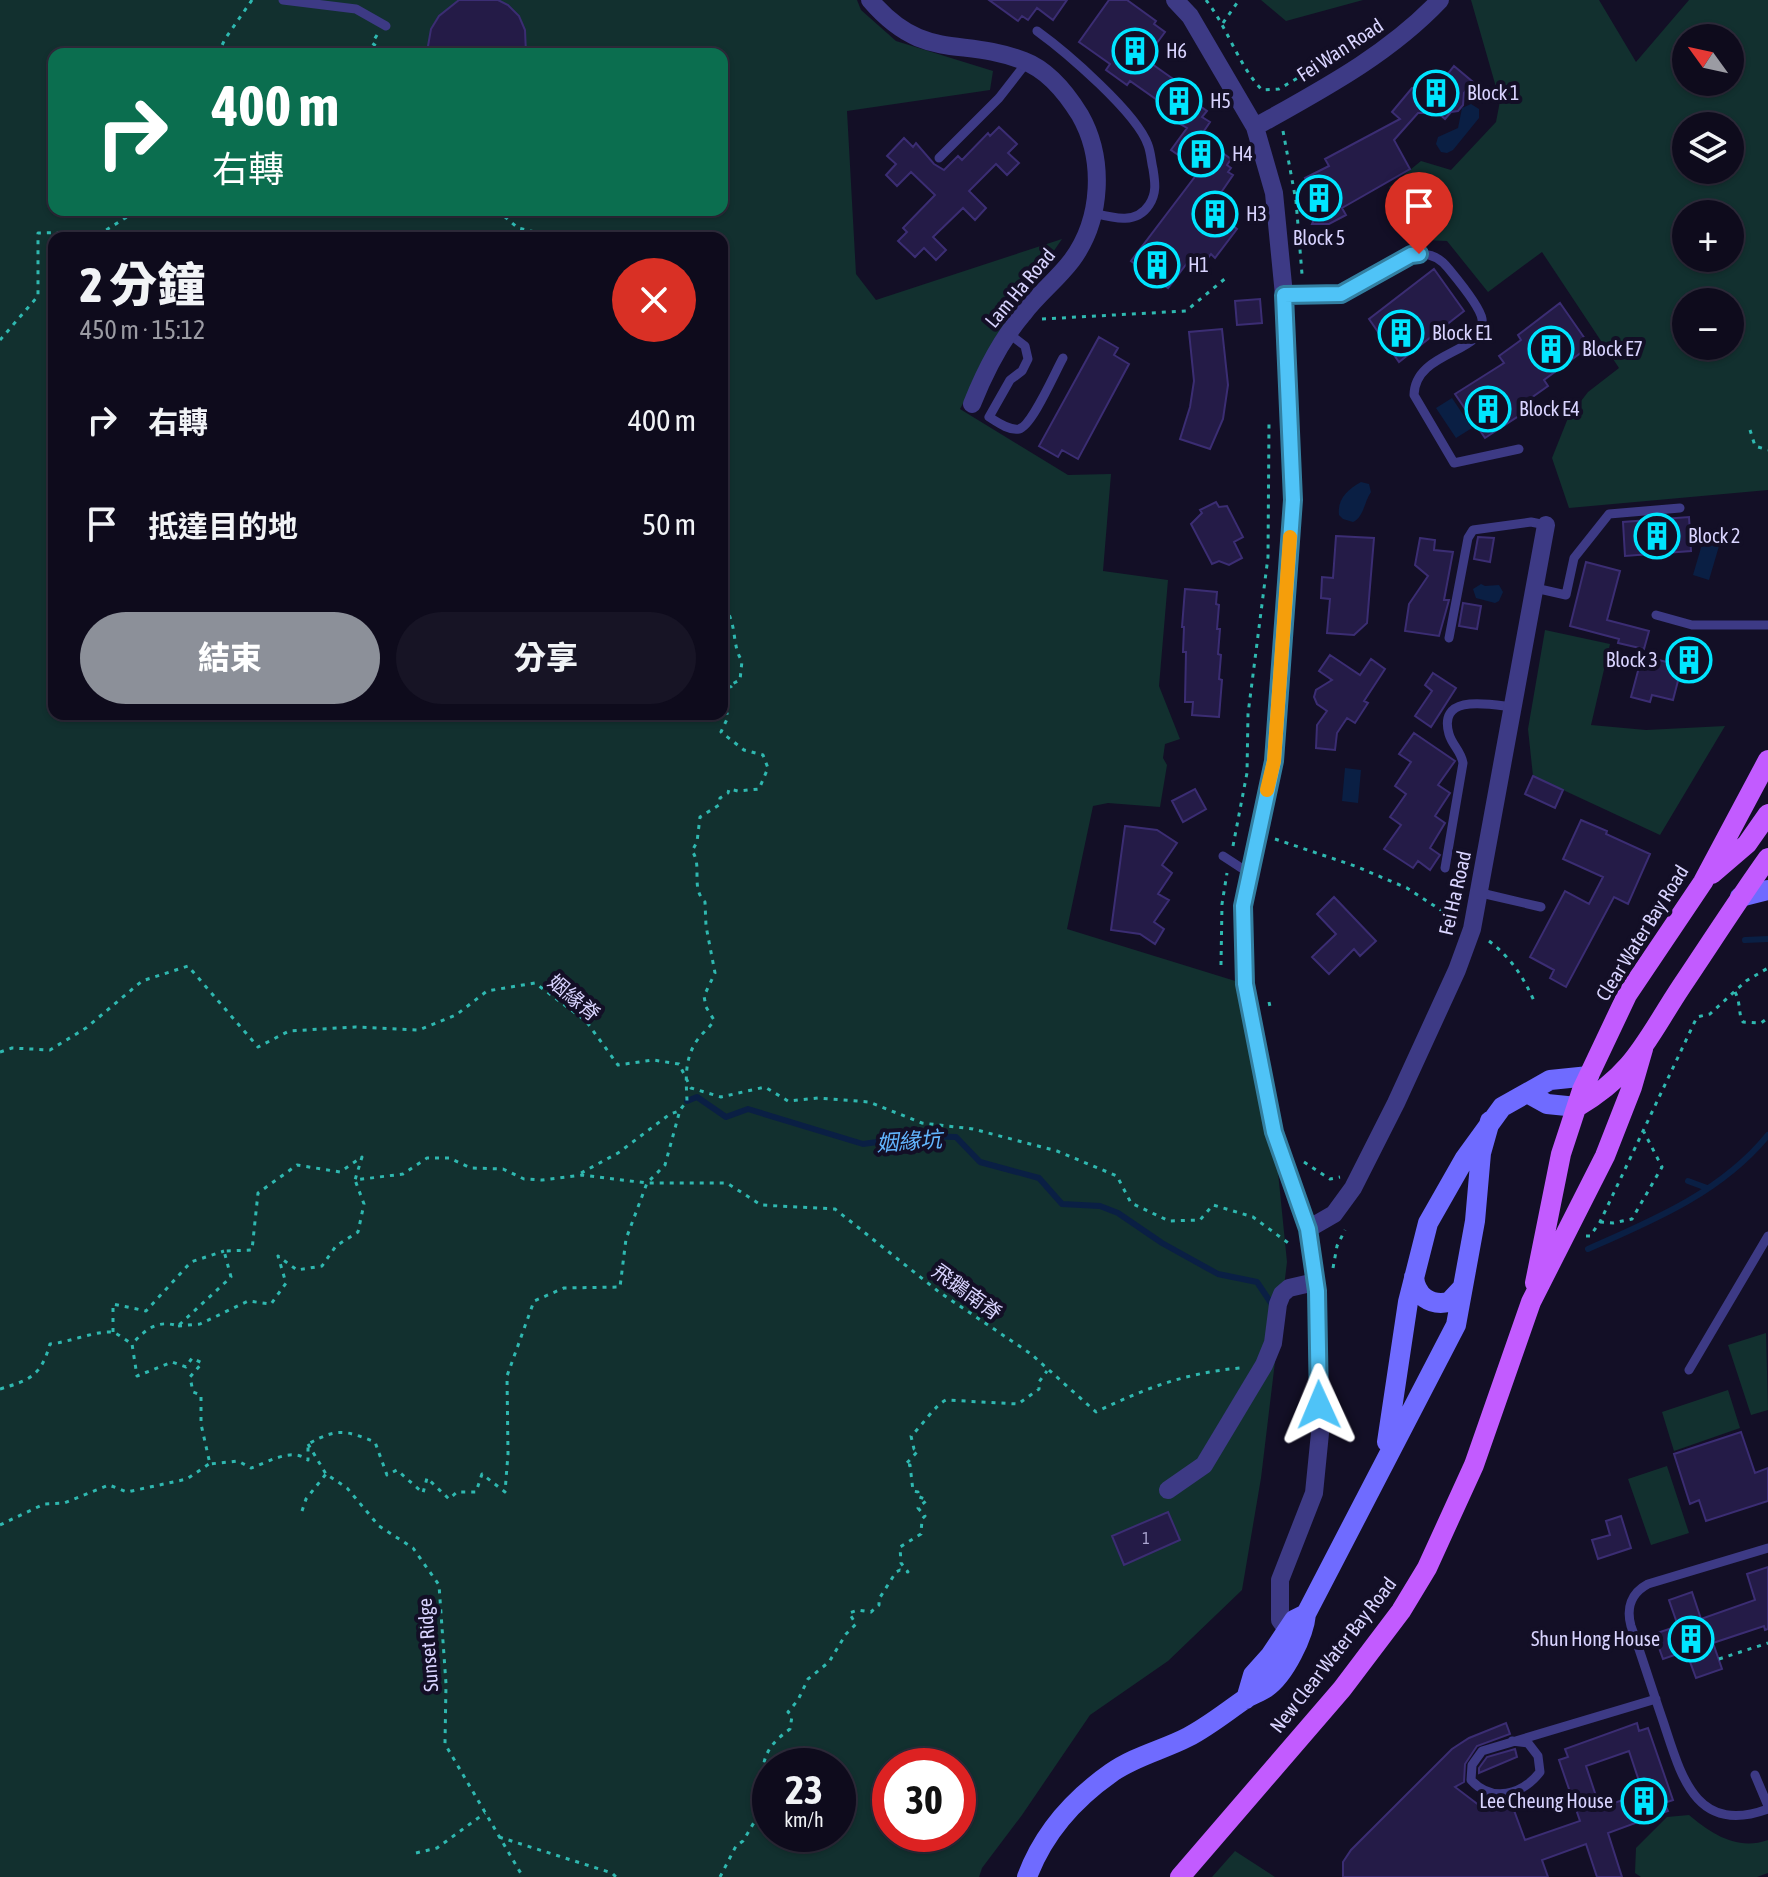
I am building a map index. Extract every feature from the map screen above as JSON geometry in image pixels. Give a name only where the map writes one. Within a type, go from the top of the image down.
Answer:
[{"type":"main road","name":"Clear Water Bay Road","points":[[1589,1076],[1627,995],[1703,882],[1768,760]]},
{"type":"main road","points":[[1703,882],[1747,844],[1768,814]]},
{"type":"main road","points":[[1529,1094],[1547,1104],[1577,1107],[1617,1080],[1643,1049],[1768,858]]},
{"type":"main road","points":[[1740,897],[1768,890]]},
{"type":"main road","name":"New Clear Water Bay Road","points":[[1180,1877],[1342,1689],[1420,1581],[1474,1465],[1531,1302],[1605,1156],[1643,1049]]},
{"type":"main road","points":[[1385,1457],[1414,1277],[1428,1223],[1465,1158],[1490,1121],[1507,1103],[1529,1094],[1550,1080],[1589,1076]]},
{"type":"main road","name":"New Clear Water Bay Road","points":[[1531,1302],[1561,1154],[1589,1076]]},
{"type":"main road","points":[[1027,1877],[1053,1829],[1093,1787],[1128,1763],[1197,1732],[1269,1687],[1292,1638],[1294,1620],[1306,1614],[1456,1325],[1475,1221],[1481,1153],[1490,1121]]},
{"type":"main road","points":[[1414,1277],[1419,1294],[1434,1303],[1449,1302],[1463,1287]]},
{"type":"street","name":"Lam Ha Road","points":[[870,0],[902,30],[922,40],[1027,62],[1051,79],[1071,101],[1086,126],[1095,155],[1097,184],[1086,236],[1074,257],[988,367],[972,404]]},
{"type":"street","points":[[1175,0],[1190,16],[1255,127],[1274,193],[1294,295],[1293,500],[1274,761],[1243,906],[1245,984],[1274,1132],[1308,1229],[1315,1282],[1320,1433],[1313,1501],[1280,1580],[1280,1620],[1292,1638]]},
{"type":"street","name":"Fei Wan Road","points":[[1255,127],[1340,79],[1396,42],[1440,0]]},
{"type":"street","name":"Fei Ha Road","points":[[1308,1229],[1334,1214],[1360,1174],[1457,970],[1472,929],[1546,525]]},
{"type":"street","points":[[1168,1490],[1204,1465],[1264,1365],[1273,1343],[1282,1294],[1289,1288],[1315,1282]]},
{"type":"lane","points":[[283,0],[356,9],[386,26]]},
{"type":"lane","points":[[1037,31],[1071,55],[1138,127],[1148,144],[1155,182],[1154,195],[1148,208],[1124,220],[1093,213]]},
{"type":"lane","points":[[939,158],[999,98],[1027,62]]},
{"type":"lane","points":[[1294,295],[1341,294],[1411,255],[1427,254],[1442,261],[1482,317],[1482,328],[1476,338],[1421,371],[1414,382],[1414,395],[1454,463],[1519,449]]},
{"type":"lane","points":[[1012,336],[1028,352],[1026,365],[1010,380],[989,417],[1009,428],[1016,430],[1027,424],[1063,358]]},
{"type":"lane","points":[[1535,588],[1566,595],[1574,558],[1609,514],[1680,508]]},
{"type":"lane","points":[[1449,638],[1468,538],[1473,530],[1531,522],[1546,525]]},
{"type":"lane","points":[[1656,615],[1692,625],[1768,625]]},
{"type":"lane","points":[[1445,868],[1463,763],[1461,753],[1449,736],[1451,715],[1467,703],[1513,707]]},
{"type":"lane","points":[[1226,858],[1249,873]]},
{"type":"lane","points":[[1481,893],[1541,907]]},
{"type":"lane","points":[[1689,1370],[1768,1236]]},
{"type":"lane","points":[[1755,1775],[1768,1807],[1751,1815],[1733,1816],[1705,1806],[1694,1797],[1681,1774],[1629,1618],[1635,1594],[1655,1582],[1768,1548]]},
{"type":"lane","points":[[1512,1741],[1528,1743],[1538,1756],[1540,1772],[1530,1784],[1495,1796],[1481,1792],[1471,1780],[1472,1765],[1482,1751],[1512,1741],[1656,1699]]},
{"type":"path","points":[[221,48],[252,0]]},
{"type":"path","points":[[1206,0],[1223,23],[1252,79],[1262,90],[1279,89],[1354,45]]},
{"type":"path","points":[[1223,23],[1239,0]]},
{"type":"path","points":[[1290,122],[1283,129],[1283,140],[1296,201],[1294,295]]},
{"type":"path","points":[[103,232],[128,216]]},
{"type":"path","points":[[504,216],[518,228],[535,232]]},
{"type":"path","points":[[0,340],[38,296],[38,233],[48,233]]},
{"type":"path","points":[[1012,336],[1031,320],[1186,311],[1227,277]]},
{"type":"path","points":[[1221,965],[1226,858],[1247,773],[1248,714],[1268,557],[1269,417]]},
{"type":"path","points":[[1750,430],[1755,446],[1768,450]]},
{"type":"path","points":[[728,612],[736,638],[735,650],[742,661],[740,680],[728,686]]},
{"type":"path","points":[[0,1525],[44,1504],[64,1503],[109,1485],[127,1492],[187,1479],[210,1464],[238,1461],[251,1468],[288,1454],[300,1454],[308,1460],[308,1444],[329,1432],[347,1431],[375,1442],[387,1475],[397,1470],[423,1493],[427,1478],[449,1499],[457,1492],[476,1492],[482,1474],[505,1492],[507,1376],[534,1301],[564,1288],[620,1287],[626,1239],[647,1183],[665,1165],[680,1110],[687,1101],[687,1062],[699,1037],[708,1031],[714,1020],[704,996],[715,973],[705,902],[696,884],[697,858],[692,851],[697,842],[700,817],[719,805],[720,798],[729,789],[759,789],[768,768],[763,755],[744,750],[721,732],[727,720]]},
{"type":"path","points":[[1257,833],[1355,866],[1407,888],[1456,920],[1460,910]]},
{"type":"path","points":[[1487,940],[1503,952],[1522,974],[1534,1001]]},
{"type":"path","name":"姻緣脊","points":[[0,1052],[12,1048],[50,1050],[86,1028],[142,981],[188,966],[258,1047],[289,1031],[355,1027],[419,1030],[456,1015],[487,991],[535,983],[586,1021],[618,1065],[653,1060],[679,1064],[691,1088],[721,1097],[765,1087],[788,1101],[818,1098],[869,1102],[922,1123],[973,1129],[1057,1151],[1117,1176],[1131,1203],[1169,1221],[1200,1220],[1213,1205],[1253,1217],[1311,1256]]},
{"type":"path","points":[[1590,1236],[1600,1222],[1697,1017],[1710,1014],[1746,981],[1768,968]]},
{"type":"path","points":[[1735,992],[1741,1002],[1743,1022],[1761,1023],[1768,1018]]},
{"type":"path","points":[[1269,1002],[1272,1016]]},
{"type":"path","points":[[355,1180],[403,1174],[427,1158],[449,1158],[471,1168],[503,1169],[524,1179],[578,1175],[618,1153],[670,1114],[680,1110]]},
{"type":"path","points":[[1600,1222],[1632,1219],[1662,1167],[1644,1131]]},
{"type":"path","points":[[1300,1154],[1304,1162],[1319,1173],[1330,1179],[1340,1177]]},
{"type":"path","points":[[113,1332],[113,1304],[146,1311],[191,1262],[224,1251],[252,1250],[258,1193],[297,1165],[340,1172],[362,1157],[355,1180],[364,1204],[358,1232],[336,1246],[322,1266],[297,1270],[278,1256],[286,1283],[271,1304],[248,1301],[200,1324],[178,1326],[169,1323],[148,1327],[132,1344]]},
{"type":"path","name":"飛鵝南脊","points":[[578,1175],[647,1183],[727,1183],[761,1205],[835,1209],[939,1292],[1031,1354],[1096,1412],[1138,1391],[1199,1372],[1264,1365]]},
{"type":"path","points":[[178,1326],[231,1277],[224,1251]]},
{"type":"path","points":[[0,1389],[30,1380],[45,1362],[50,1344],[98,1333],[113,1332],[132,1344],[137,1376],[172,1362],[186,1367],[192,1358],[202,1363],[190,1377],[193,1392],[201,1395],[201,1424],[210,1464]]},
{"type":"path","points":[[720,1877],[736,1846],[743,1841],[765,1804],[760,1797],[766,1752],[773,1741],[790,1729],[792,1716],[788,1712],[808,1679],[829,1662],[856,1624],[849,1613],[858,1610],[871,1612],[879,1605],[879,1599],[896,1572],[908,1572],[901,1563],[900,1547],[921,1534],[925,1516],[918,1508],[927,1500],[913,1491],[910,1465],[905,1465],[918,1451],[914,1449],[911,1436],[931,1417],[940,1402],[1018,1404],[1039,1389],[1039,1382],[1049,1370]]},
{"type":"path","name":"Sunset Ridge","points":[[308,1444],[326,1474],[347,1488],[379,1526],[413,1548],[439,1585],[446,1684],[445,1744],[523,1877]]},
{"type":"path","points":[[302,1511],[306,1499],[326,1474]]},
{"type":"path","points":[[1719,1659],[1768,1643]]},
{"type":"path","points":[[416,1853],[437,1848],[485,1813]]},
{"type":"path","points":[[499,1837],[612,1873],[616,1877]]},
{"type":"green space","points":[[0,0],[857,0],[861,10],[896,41],[993,71],[990,90],[847,111],[856,274],[876,300],[1062,239],[1010,315],[960,409],[1068,475],[1111,474],[1103,571],[1168,580],[1159,686],[1180,739],[1165,744],[1163,758],[1167,765],[1160,807],[1108,803],[1093,806],[1067,929],[1245,984],[1274,1132],[1287,1262],[1261,1478],[1242,1590],[1168,1661],[1090,1715],[982,1868],[979,1877],[0,1877]]},
{"type":"green space","points":[[1261,0],[1363,0],[1286,21]]},
{"type":"green space","points":[[1471,0],[1599,0],[1636,62],[1689,0],[1768,0],[1768,490],[1569,508],[1552,458],[1568,418],[1588,392],[1619,368],[1542,252],[1488,292],[1447,241],[1425,240],[1407,224],[1389,187],[1421,161],[1451,170],[1496,122],[1500,101]]},
{"type":"green space","points":[[1545,630],[1610,644],[1591,725],[1646,730],[1725,726],[1660,835],[1533,776],[1528,729]]},
{"type":"green space","points":[[1766,1333],[1768,1410],[1751,1415],[1728,1345]]},
{"type":"green space","points":[[1728,1390],[1740,1428],[1674,1451],[1662,1412]]},
{"type":"green space","points":[[1667,1466],[1689,1533],[1651,1545],[1628,1479]]},
{"type":"green space","points":[[1689,1815],[1716,1834],[1735,1842],[1768,1840],[1768,1873],[1757,1877],[1641,1877],[1635,1873],[1636,1848],[1667,1817]]},
{"type":"green space","points":[[1235,1851],[1275,1877],[1212,1877]]},
{"type":"water","points":[[1471,104],[1479,109],[1479,118],[1453,150],[1441,152],[1436,144],[1438,137],[1458,128],[1462,108]]},
{"type":"water","points":[[1452,398],[1472,428],[1456,438],[1436,408]]},
{"type":"water","points":[[1361,482],[1369,484],[1371,492],[1362,513],[1353,522],[1343,519],[1339,515],[1342,499]]},
{"type":"water","points":[[1703,541],[1719,546],[1709,580],[1693,575]]},
{"type":"water","points":[[1481,584],[1499,585],[1503,592],[1499,601],[1495,603],[1476,598],[1473,589]]},
{"type":"water","points":[[1345,768],[1361,770],[1358,803],[1342,801]]},
{"type":"building","points":[[459,0],[498,0],[519,16],[525,30],[526,48],[428,48],[431,29],[439,16]]},
{"type":"building","points":[[989,0],[1067,0],[1053,20],[1037,8],[1028,20],[1022,16],[1018,21]]},
{"type":"building","points":[[1109,0],[1127,0],[1156,21],[1154,24],[1165,32],[1145,59],[1200,98],[1197,104],[1207,111],[1202,117],[1210,122],[1200,137],[1231,159],[1227,165],[1231,168],[1228,172],[1233,175],[1218,197],[1236,211],[1231,218],[1235,222],[1232,225],[1237,229],[1215,258],[1211,254],[1208,258],[1203,255],[1197,262],[1191,258],[1168,288],[1131,261],[1200,170],[1171,150],[1187,128],[1180,124],[1184,119],[1130,81],[1127,85],[1106,70],[1110,64],[1079,42]]},
{"type":"building","points":[[1454,66],[1473,82],[1464,93],[1463,105],[1445,119],[1438,113],[1418,113],[1394,140],[1410,169],[1342,208],[1346,215],[1329,224],[1312,224],[1317,212],[1306,193],[1312,190],[1305,178],[1329,166],[1325,159],[1400,119],[1392,112],[1412,88],[1428,88],[1434,79],[1446,76]]},
{"type":"building","points":[[999,127],[1017,144],[1008,153],[1019,163],[1007,175],[996,164],[969,191],[986,208],[975,220],[963,208],[933,237],[946,250],[936,260],[924,248],[915,257],[898,241],[907,232],[903,228],[935,195],[911,172],[897,186],[886,175],[896,164],[887,156],[904,138],[913,147],[916,143],[934,164],[944,170],[958,156],[962,160],[988,133],[990,136]]},
{"type":"building","points":[[1434,269],[1464,311],[1399,362],[1369,319]]},
{"type":"building","points":[[1260,299],[1262,323],[1237,325],[1235,301]]},
{"type":"building","points":[[1560,303],[1590,346],[1544,380],[1548,386],[1524,403],[1528,410],[1485,438],[1455,394],[1504,363],[1499,356],[1521,340],[1518,335]]},
{"type":"building","points":[[1222,329],[1228,385],[1223,419],[1210,449],[1180,439],[1194,381],[1189,332]]},
{"type":"building","points":[[1099,337],[1118,348],[1114,355],[1129,364],[1078,459],[1062,450],[1058,457],[1039,446]]},
{"type":"building","points":[[1216,502],[1219,507],[1227,506],[1243,537],[1234,542],[1242,558],[1229,565],[1219,561],[1212,564],[1191,524],[1202,513],[1200,510]]},
{"type":"building","name":"Block 2","points":[[1689,517],[1691,551],[1625,556],[1623,522]]},
{"type":"building","points":[[1336,536],[1374,538],[1367,623],[1354,635],[1327,633],[1330,599],[1321,598],[1322,577],[1333,578]]},
{"type":"building","points":[[1478,537],[1494,538],[1490,562],[1474,559]]},
{"type":"building","points":[[1420,538],[1435,540],[1434,550],[1453,552],[1444,600],[1449,600],[1439,636],[1405,631],[1409,604],[1428,576],[1415,565]]},
{"type":"building","points":[[1586,562],[1620,571],[1607,620],[1649,631],[1644,649],[1570,626]]},
{"type":"building","points":[[1185,589],[1217,592],[1217,629],[1220,629],[1218,654],[1221,655],[1219,679],[1222,680],[1219,717],[1192,715],[1193,702],[1185,702],[1186,652],[1183,652],[1182,627]]},
{"type":"building","points":[[1463,603],[1481,606],[1477,629],[1459,626]]},
{"type":"building","name":"Block 3","points":[[1679,648],[1704,655],[1698,677],[1680,673],[1673,700],[1652,695],[1650,702],[1631,697],[1642,656],[1675,664]]},
{"type":"building","points":[[1330,655],[1360,675],[1371,659],[1385,669],[1364,701],[1368,703],[1355,723],[1347,718],[1337,733],[1335,750],[1316,748],[1317,725],[1327,711],[1317,704],[1314,697],[1316,690],[1332,680],[1319,671]]},
{"type":"building","points":[[1433,673],[1456,688],[1431,727],[1415,716],[1432,691],[1425,685]]},
{"type":"building","points":[[1414,733],[1455,761],[1438,785],[1450,793],[1435,816],[1445,823],[1430,848],[1440,855],[1430,870],[1418,861],[1413,868],[1384,849],[1401,825],[1390,817],[1406,794],[1395,786],[1411,762],[1399,754]]},
{"type":"building","points":[[1533,776],[1563,790],[1555,808],[1525,794]]},
{"type":"building","points":[[1195,789],[1206,809],[1183,822],[1172,801]]},
{"type":"building","points":[[1581,820],[1650,854],[1628,904],[1614,897],[1566,987],[1550,978],[1554,970],[1530,957],[1565,891],[1589,904],[1603,877],[1563,859]]},
{"type":"building","points":[[1125,826],[1157,830],[1177,843],[1162,865],[1172,873],[1158,894],[1169,900],[1154,922],[1164,929],[1155,944],[1140,934],[1111,930]]},
{"type":"building","points":[[1334,897],[1376,941],[1360,956],[1354,949],[1329,974],[1312,957],[1336,934],[1317,914]]},
{"type":"building","points":[[1741,1432],[1755,1473],[1768,1468],[1768,1501],[1706,1521],[1699,1500],[1690,1504],[1674,1454]]},
{"type":"building","points":[[1168,1512],[1180,1540],[1124,1565],[1112,1536]]},
{"type":"building","points":[[1621,1516],[1631,1548],[1598,1559],[1592,1540],[1610,1535],[1606,1521]]},
{"type":"building","name":"Shun Hong House","points":[[1768,1567],[1768,1629],[1765,1630],[1764,1626],[1713,1643],[1722,1669],[1696,1678],[1686,1651],[1663,1659],[1654,1634],[1678,1626],[1669,1600],[1692,1592],[1701,1619],[1755,1600],[1747,1574]]},
{"type":"building","points":[[1506,1723],[1510,1734],[1477,1746],[1465,1764],[1464,1782],[1455,1787],[1484,1809],[1512,1805],[1525,1840],[1580,1821],[1559,1760],[1568,1757],[1565,1749],[1637,1723],[1639,1731],[1648,1728],[1673,1800],[1664,1803],[1668,1811],[1608,1833],[1622,1877],[1597,1877],[1586,1844],[1542,1860],[1548,1877],[1343,1877],[1343,1862],[1351,1850],[1452,1749],[1469,1738]],"holes":[[[1629,1751],[1643,1793],[1600,1808],[1586,1766]]]},
{"type":"building","points":[[1515,1749],[1517,1757],[1479,1773],[1487,1757]]},
{"type":"waterway","points":[[1745,940],[1768,939]]},
{"type":"waterway","name":"姻緣坑","points":[[687,1101],[697,1097],[726,1117],[748,1109],[863,1144],[919,1136],[956,1137],[980,1162],[1039,1178],[1062,1204],[1100,1206],[1118,1213],[1162,1243],[1218,1274],[1257,1282],[1273,1306]]},
{"type":"waterway","points":[[1588,1249],[1661,1216],[1708,1189],[1750,1155],[1768,1135]]},
{"type":"waterway","points":[[1688,1181],[1707,1188]]},
{"type":"slow traffic","points":[[1267,790],[1274,761],[1290,537]]},
{"type":"place","name":"H6","points":[[1135,51]]},
{"type":"place","name":"Block 1","points":[[1436,93]]},
{"type":"place","name":"H5","points":[[1179,101]]},
{"type":"place","name":"H4","points":[[1201,154]]},
{"type":"place","name":"Block 5","points":[[1319,198]]},
{"type":"place","name":"H3","points":[[1215,214]]},
{"type":"place","name":"H1","points":[[1157,265]]},
{"type":"place","name":"Block E1","points":[[1401,333]]},
{"type":"place","name":"Block E7","points":[[1551,349]]},
{"type":"place","name":"Block E4","points":[[1488,409]]},
{"type":"place","name":"Block 2","points":[[1657,536]]},
{"type":"place","name":"Block 3","points":[[1689,660]]},
{"type":"place","name":"Shun Hong House","points":[[1691,1639]]},
{"type":"place","name":"Lee Cheung House","points":[[1644,1801]]},
{"type":"route","points":[[1319,1405],[1317,1291],[1308,1229],[1274,1132],[1245,984],[1243,906],[1274,761],[1293,500],[1284,295],[1341,294],[1411,255],[1419,254]]}]
